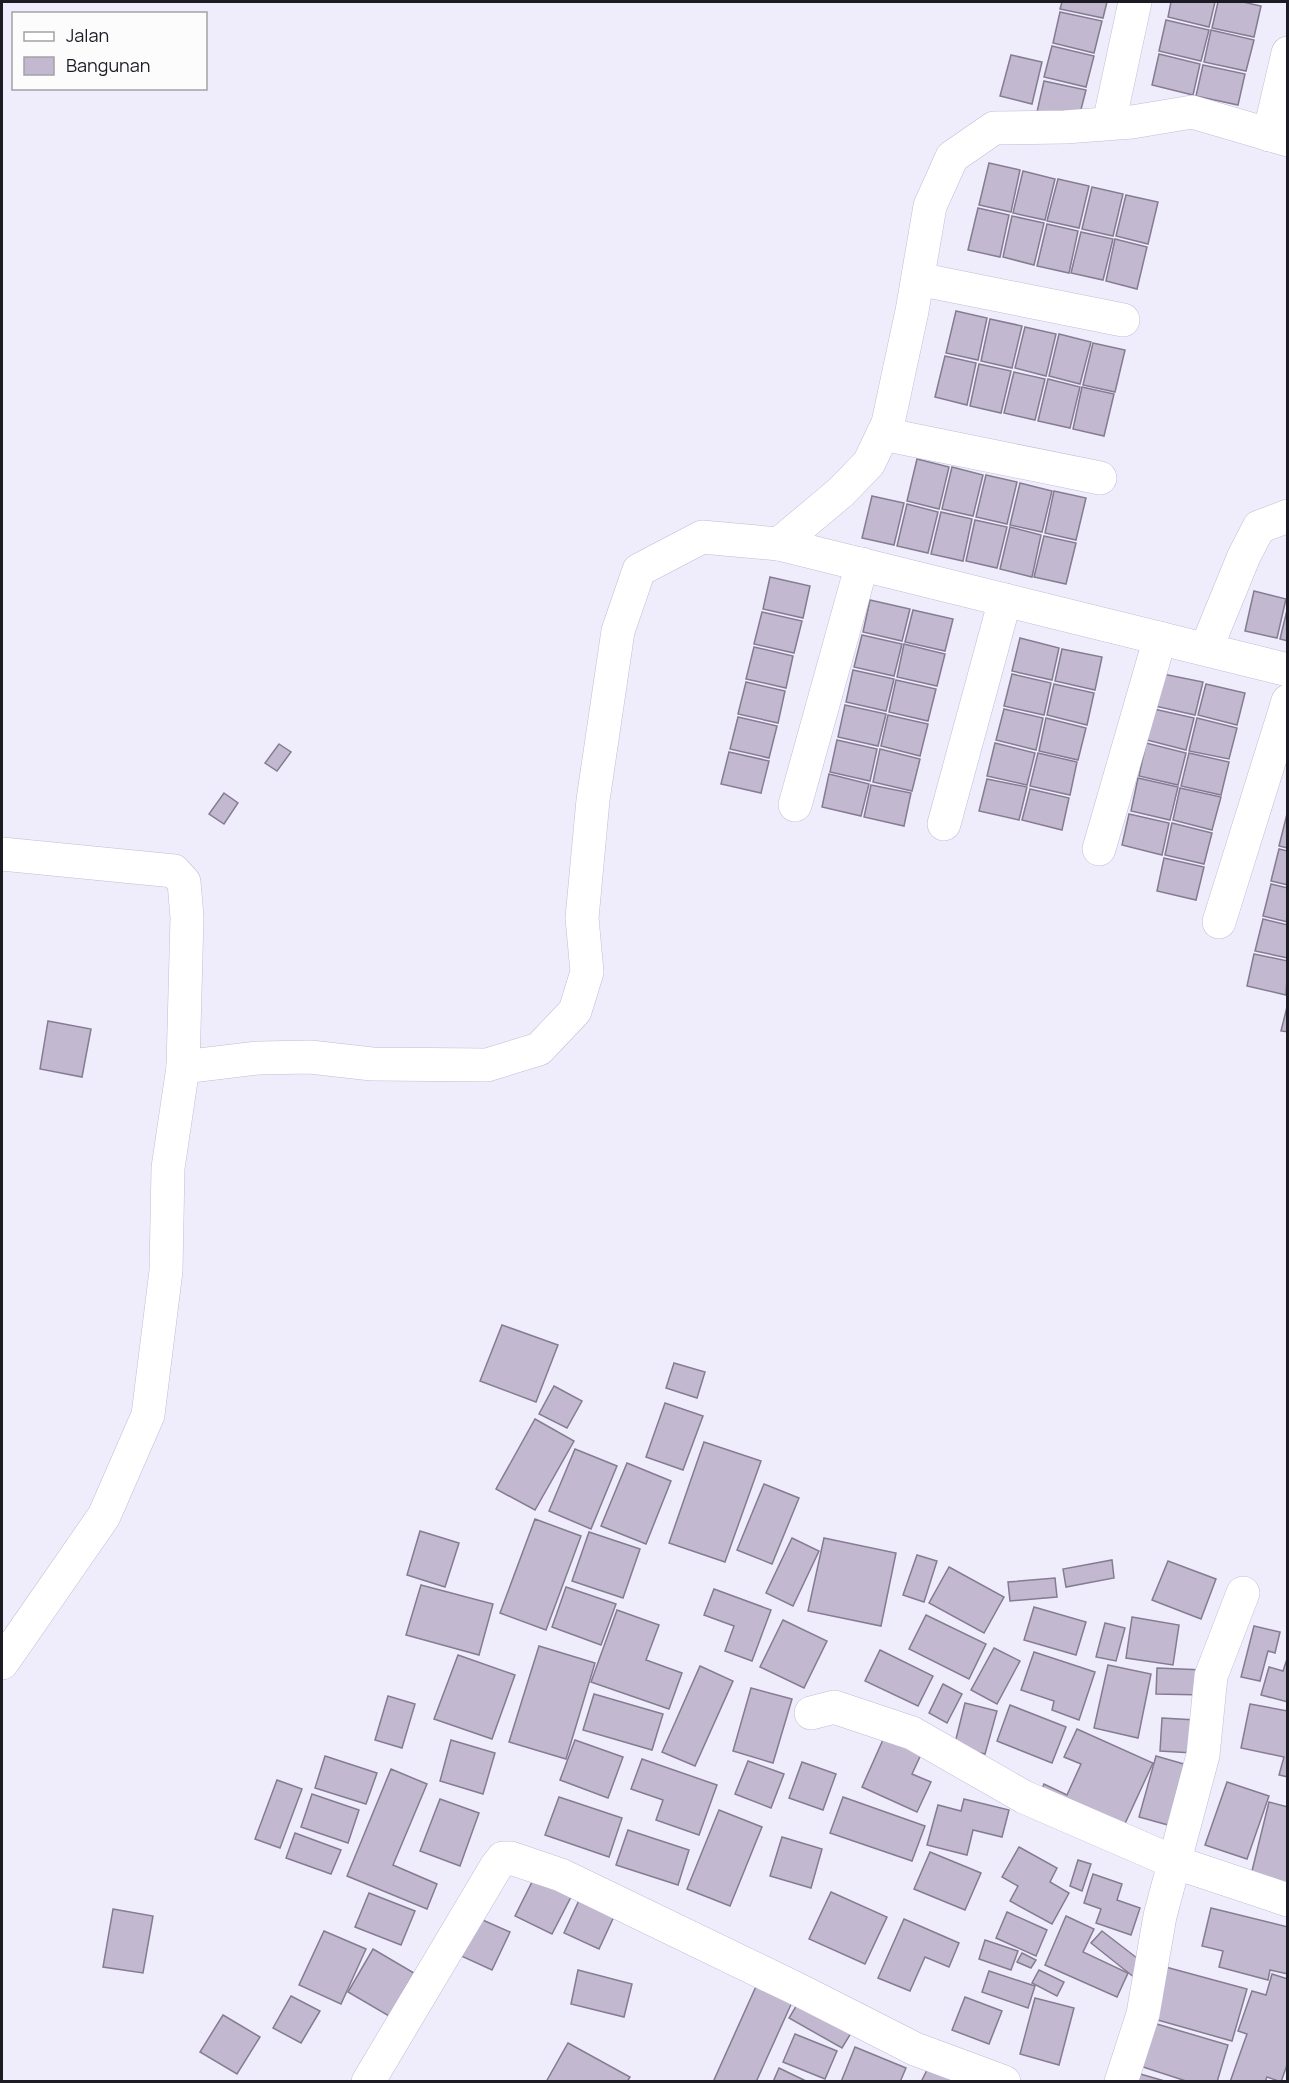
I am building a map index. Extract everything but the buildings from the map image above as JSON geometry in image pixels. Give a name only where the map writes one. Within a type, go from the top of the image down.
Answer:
[{"type":"street","points":[[1109,123],[1135,2]]},
{"type":"street","points":[[779,544],[841,492],[869,463],[888,423],[918,279],[930,206],[951,157],[994,128],[1065,127],[1132,122],[1192,112],[1278,137],[1287,53]]},
{"type":"street","points":[[918,279],[1123,320]]},
{"type":"street","points":[[883,434],[1100,478]]},
{"type":"street","points":[[1206,649],[1258,527],[1287,516]]},
{"type":"street","points":[[183,1067],[258,1058],[310,1057],[372,1064],[487,1065],[539,1049],[576,1011],[587,972],[582,918],[593,800],[618,631],[639,570],[702,537],[779,544],[1287,670]]},
{"type":"street","points":[[795,805],[862,564]]},
{"type":"street","points":[[944,824],[1005,600]]},
{"type":"street","points":[[1098,849],[1160,638]]},
{"type":"street","points":[[1219,922],[1287,701]]},
{"type":"street","points":[[2,854],[174,871],[184,882],[187,917],[183,1067],[168,1168],[166,1271],[148,1415],[104,1516],[2,1663]]},
{"type":"street","points":[[1121,2082],[1143,2014],[1161,1916],[1203,1755],[1211,1676],[1243,1593]]},
{"type":"street","points":[[811,1713],[834,1707],[912,1733],[1024,1797],[1174,1862],[1287,1900]]},
{"type":"street","points":[[368,2082],[496,1867],[503,1858],[511,1858],[561,1875],[799,1989],[915,2049],[1004,2082]]}]
